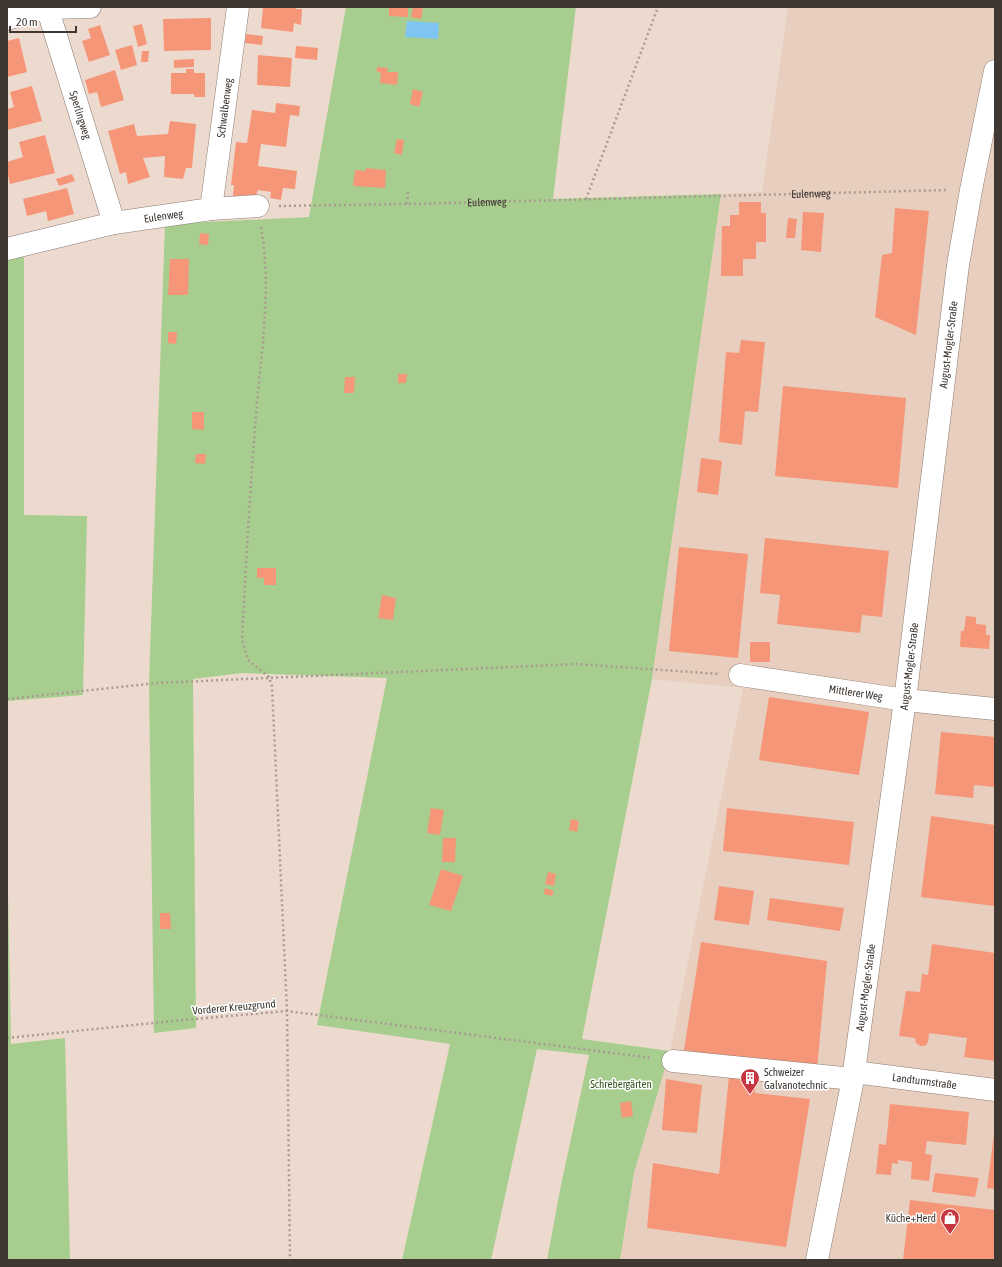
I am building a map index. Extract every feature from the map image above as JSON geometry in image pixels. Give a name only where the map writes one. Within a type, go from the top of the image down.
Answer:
[{"type":"street","points":[[7,19],[47,7],[90,7]]},
{"type":"street","name":"Sperlingweg","points":[[47,7],[114,223]]},
{"type":"street","name":"Schwalbenweg","points":[[211,209],[238,7]]},
{"type":"street","name":"August-Mogler-Straße","points":[[817,1260],[854,1076],[905,700],[958,265],[971,190],[995,71]]},
{"type":"street","name":"Eulenweg","points":[[7,249],[114,223],[211,209],[258,206]]},
{"type":"street","name":"Mittlerer Weg","points":[[740,675],[905,700],[995,709]]},
{"type":"street","name":"Landturmstraße","points":[[673,1061],[854,1076],[995,1090]]},
{"type":"path","points":[[586,200],[658,7]]},
{"type":"path","points":[[407,204],[408,190]]},
{"type":"path","name":"Eulenweg","points":[[258,206],[586,200],[971,190]]},
{"type":"path","points":[[258,206],[265,251],[265,308],[249,500],[242,639],[248,660],[269,677],[272,686],[287,1011],[290,1260]]},
{"type":"path","points":[[7,699],[157,683],[576,664],[740,675]]},
{"type":"path","name":"Vorderer Kreuzgrund","points":[[7,1038],[287,1011],[673,1061]]},
{"type":"shaded area","points":[[788,7],[995,7],[995,1260],[620,1260],[634,1173],[670,1051],[743,688],[652,679],[721,194],[762,192]]},
{"type":"green space","name":"Schrebergärten","points":[[346,7],[576,7],[553,199],[721,194],[652,679],[582,1039],[670,1051],[634,1173],[620,1260],[547,1260],[561,1185],[589,1055],[537,1049],[491,1260],[402,1260],[450,1044],[317,1025],[387,678],[242,673],[193,679],[196,1028],[154,1033],[149,683],[165,224],[309,217]]},
{"type":"green space","points":[[24,255],[24,515],[87,516],[83,695],[7,701],[7,260]]},
{"type":"green space","points":[[7,840],[11,1044],[65,1038],[70,1260],[7,1260]]},
{"type":"water","points":[[407,21],[439,23],[438,39],[405,37]]},
{"type":"building","points":[[263,7],[296,7],[296,9],[302,9],[301,25],[294,23],[293,32],[261,28]]},
{"type":"building","points":[[389,7],[408,7],[408,17],[389,16]]},
{"type":"building","points":[[413,7],[423,7],[421,19],[411,17]]},
{"type":"building","points":[[211,18],[211,50],[164,51],[163,19]]},
{"type":"building","points":[[142,24],[147,44],[138,47],[133,26]]},
{"type":"building","points":[[100,25],[110,55],[89,62],[82,41],[91,38],[88,29]]},
{"type":"building","points":[[246,34],[263,36],[262,45],[245,43]]},
{"type":"building","points":[[19,38],[27,72],[7,77],[7,41]]},
{"type":"building","points":[[132,45],[137,65],[121,70],[115,50]]},
{"type":"building","points":[[296,46],[318,48],[317,60],[295,58]]},
{"type":"building","points":[[142,51],[149,51],[148,62],[141,62]]},
{"type":"building","points":[[258,55],[292,58],[290,87],[257,85]]},
{"type":"building","points":[[194,59],[194,67],[174,68],[174,60]]},
{"type":"building","points":[[377,67],[388,68],[387,72],[398,72],[397,85],[380,83],[381,73],[377,72]]},
{"type":"building","points":[[186,69],[194,69],[194,73],[205,73],[205,97],[194,97],[194,94],[171,94],[171,73],[186,73]]},
{"type":"building","points":[[115,70],[124,100],[101,107],[97,92],[89,94],[85,80]]},
{"type":"building","points":[[32,86],[42,121],[7,130],[7,109],[14,107],[10,92]]},
{"type":"building","points":[[413,89],[423,92],[419,107],[410,104]]},
{"type":"building","points":[[276,103],[300,106],[299,116],[290,115],[286,147],[261,144],[258,166],[297,171],[295,189],[283,188],[281,200],[270,198],[271,192],[258,190],[256,195],[233,196],[234,185],[231,185],[236,142],[247,143],[252,110],[275,113]]},
{"type":"building","points":[[170,121],[196,124],[192,168],[186,168],[183,179],[164,177],[165,156],[143,158],[150,177],[128,184],[126,172],[120,174],[108,131],[134,124],[137,136],[168,134]]},
{"type":"building","points":[[45,135],[55,173],[10,184],[7,171],[7,162],[23,157],[19,142]]},
{"type":"building","points":[[397,139],[404,140],[402,155],[394,153]]},
{"type":"building","points":[[366,168],[386,170],[385,188],[353,186],[355,170],[366,171]]},
{"type":"building","points":[[72,174],[75,181],[59,186],[56,179]]},
{"type":"building","points":[[67,188],[74,214],[48,221],[46,211],[27,216],[23,199]]},
{"type":"building","points":[[739,202],[761,202],[761,213],[766,213],[766,242],[756,242],[756,259],[743,259],[743,276],[721,276],[722,226],[730,226],[730,215],[739,215]]},
{"type":"building","points":[[895,208],[929,211],[916,335],[875,317],[882,255],[892,253]]},
{"type":"building","points":[[803,212],[824,213],[821,252],[801,250]]},
{"type":"building","points":[[788,218],[797,219],[795,238],[786,238]]},
{"type":"building","points":[[200,233],[209,234],[208,245],[199,244]]},
{"type":"building","points":[[170,259],[189,259],[188,295],[168,295]]},
{"type":"building","points":[[168,332],[177,332],[176,344],[168,343]]},
{"type":"building","points":[[741,340],[765,342],[758,412],[745,411],[742,445],[719,442],[726,352],[739,353]]},
{"type":"building","points":[[398,374],[407,374],[406,383],[398,383]]},
{"type":"building","points":[[345,377],[355,377],[354,393],[344,393]]},
{"type":"building","points":[[783,386],[906,398],[898,488],[775,476]]},
{"type":"building","points":[[192,412],[204,412],[204,430],[192,429]]},
{"type":"building","points":[[196,454],[206,454],[205,464],[195,463]]},
{"type":"building","points":[[701,458],[722,461],[718,495],[697,492]]},
{"type":"building","points":[[765,538],[889,551],[882,617],[862,615],[860,633],[777,624],[780,595],[760,593]]},
{"type":"building","points":[[679,547],[748,554],[738,658],[669,651]]},
{"type":"building","points":[[257,568],[276,568],[276,585],[264,585],[264,578],[257,578]]},
{"type":"building","points":[[382,595],[396,598],[393,620],[378,618]]},
{"type":"building","points":[[966,616],[976,617],[976,624],[986,625],[986,635],[990,635],[989,649],[960,647],[961,631],[964,631]]},
{"type":"building","points":[[750,642],[770,642],[770,662],[750,662]]},
{"type":"building","points":[[769,697],[869,712],[859,775],[759,760]]},
{"type":"building","points":[[941,732],[995,737],[995,787],[974,785],[973,798],[935,794]]},
{"type":"building","points":[[431,808],[444,810],[440,835],[427,833]]},
{"type":"building","points":[[727,808],[854,822],[849,865],[723,851]]},
{"type":"building","points":[[931,816],[995,825],[995,906],[921,897]]},
{"type":"building","points":[[571,819],[579,821],[577,832],[569,830]]},
{"type":"building","points":[[443,838],[456,838],[455,862],[442,862]]},
{"type":"building","points":[[441,869],[463,876],[451,911],[429,905]]},
{"type":"building","points":[[548,872],[556,874],[554,886],[545,884]]},
{"type":"building","points":[[719,886],[754,891],[749,925],[714,920]]},
{"type":"building","points":[[545,888],[554,891],[552,896],[544,894]]},
{"type":"building","points":[[770,898],[844,908],[840,931],[767,920]]},
{"type":"building","points":[[160,913],[170,913],[171,929],[160,929]]},
{"type":"building","name":"Schweizer Galvanotechnic","points":[[701,942],[827,961],[817,1069],[758,1062],[755,1093],[810,1099],[786,1247],[647,1228],[653,1163],[719,1174],[731,1057],[684,1050]]},
{"type":"building","points":[[932,944],[995,953],[995,1061],[964,1057],[967,1038],[929,1033],[928,1042],[925,1046],[920,1046],[916,1043],[915,1038],[899,1036],[906,991],[920,992],[922,974],[928,975]]},
{"type":"building","points":[[666,1079],[702,1085],[697,1133],[662,1130]]},
{"type":"building","points":[[631,1101],[633,1116],[622,1118],[620,1103]]},
{"type":"building","points":[[890,1104],[969,1112],[966,1145],[927,1141],[925,1154],[932,1155],[929,1181],[911,1179],[912,1162],[898,1160],[898,1164],[892,1163],[891,1175],[876,1174],[879,1144],[886,1145]]},
{"type":"building","points":[[995,1134],[995,1189],[987,1188]]},
{"type":"building","points":[[935,1173],[979,1178],[975,1197],[932,1192]]},
{"type":"building","name":"Küche+Herd","points":[[910,1200],[995,1210],[995,1260],[903,1260]]},
{"type":"place","name":"Schweizer Galvanotechnic","points":[[750,1095]]},
{"type":"place","name":"Küche+Herd","points":[[950,1235]]}]
